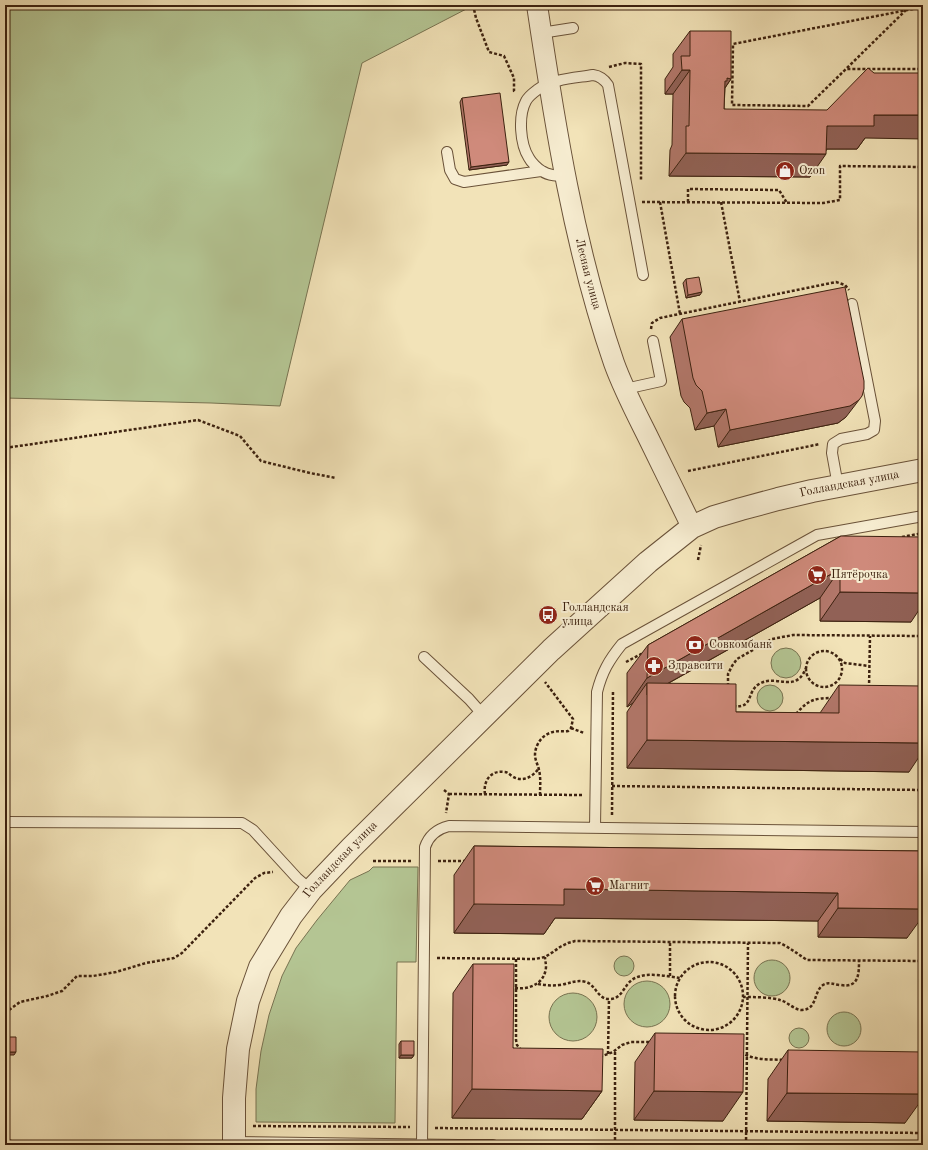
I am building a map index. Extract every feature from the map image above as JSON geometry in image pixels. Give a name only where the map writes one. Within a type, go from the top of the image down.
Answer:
[{"type":"street","name":"Лесная улица","points":[[537,5],[548,83],[575,224],[592,292],[615,364],[633,408],[692,527]]},
{"type":"street","name":"Голландская улица","points":[[234,1144],[234,1098],[238,1049],[248,1001],[260,967],[291,916],[311,890],[351,848],[551,650],[648,562],[692,527],[714,517],[812,491],[923,470]]},
{"type":"lane","points":[[541,33],[573,28]]},
{"type":"lane","points":[[566,176],[550,175],[542,171],[529,159],[521,130],[521,114],[526,100],[548,83],[593,75],[601,77],[608,85],[643,274]]},
{"type":"lane","points":[[447,152],[450,170],[455,179],[464,182],[542,171]]},
{"type":"lane","points":[[838,486],[832,453],[833,444],[841,439],[866,434],[874,430],[875,421],[852,304]]},
{"type":"lane","points":[[625,389],[661,381],[653,341]]},
{"type":"lane","points":[[595,828],[596,692],[600,678],[609,660],[622,644],[817,535],[923,516]]},
{"type":"lane","points":[[424,657],[469,699],[484,716]]},
{"type":"lane","points":[[5,822],[242,823],[253,830],[311,890]]},
{"type":"lane","points":[[422,1144],[425,847],[434,832],[449,826],[923,832]]},
{"type":"lane","points":[[234,1144],[493,1145]]},
{"type":"path","points":[[473,5],[476,18],[489,52],[504,56],[514,78],[514,91],[526,100]]},
{"type":"path","points":[[906,10],[808,106],[732,105],[733,44],[906,10],[923,7]]},
{"type":"path","points":[[593,75],[601,68],[625,64],[641,64],[641,184]]},
{"type":"path","points":[[846,69],[923,69]]},
{"type":"path","points":[[641,196],[641,202],[823,203],[840,200],[840,166],[923,167]]},
{"type":"path","points":[[688,202],[688,189],[719,189],[779,190],[787,203]]},
{"type":"path","points":[[660,202],[680,314]]},
{"type":"path","points":[[721,202],[740,302]]},
{"type":"path","points":[[653,341],[651,331],[652,323],[660,318],[836,282],[845,285],[850,292],[852,304]]},
{"type":"path","points":[[5,448],[198,420],[240,436],[261,461],[336,478]]},
{"type":"path","points":[[688,471],[818,444],[833,444]]},
{"type":"path","points":[[901,537],[923,533]]},
{"type":"path","points":[[728,690],[728,674],[737,659],[772,639],[793,635],[923,636]]},
{"type":"path","points":[[869,692],[870,636]]},
{"type":"path","points":[[620,666],[648,650]]},
{"type":"path","points":[[728,706],[740,707],[745,705],[749,701],[753,690],[758,685],[765,682],[788,682],[797,680],[804,673],[809,658],[821,651],[828,651],[834,654],[845,663],[869,666]]},
{"type":"path","points":[[807,665],[809,678],[820,686],[827,686],[834,684],[839,679],[842,672],[842,665],[839,659]]},
{"type":"path","points":[[540,795],[541,779],[535,756],[536,748],[544,736],[550,732],[568,731],[573,724],[571,715],[563,707],[545,682]]},
{"type":"path","points":[[612,828],[613,685]]},
{"type":"path","points":[[794,716],[802,706],[810,701],[819,698],[840,698]]},
{"type":"path","points":[[485,794],[484,784],[490,775],[496,772],[508,772],[518,779],[525,779],[536,773],[539,768]]},
{"type":"path","points":[[444,790],[449,794],[540,795],[595,791],[612,786],[923,790]]},
{"type":"path","points":[[445,827],[449,794]]},
{"type":"path","points":[[373,861],[472,861]]},
{"type":"path","points":[[5,1013],[20,1002],[62,991],[77,976],[93,976],[116,972],[146,963],[174,958],[182,953],[255,878],[264,873],[290,870]]},
{"type":"path","points":[[453,958],[535,959],[545,957],[568,943],[575,941],[780,943],[789,947],[807,960],[923,961]]},
{"type":"path","points":[[670,942],[670,976]]},
{"type":"path","points":[[746,1145],[748,943]]},
{"type":"path","points":[[538,984],[543,977],[546,967],[545,957]]},
{"type":"path","points":[[516,958],[516,1040],[517,1045],[525,1053]]},
{"type":"path","points":[[497,964],[498,959]]},
{"type":"path","points":[[743,997],[779,999],[796,1009],[802,1010],[813,1005],[819,988],[824,984],[830,983],[845,985],[856,981],[859,975],[859,960]]},
{"type":"path","points":[[713,962],[724,966],[734,974],[741,985],[743,997],[740,1009],[733,1020],[723,1027],[711,1030],[699,1029],[687,1023],[679,1014],[675,1002],[675,989],[680,978],[689,968],[700,963],[713,962]]},
{"type":"path","points":[[512,987],[516,989],[526,989],[538,984],[552,986],[582,981],[589,983],[601,996],[609,999],[616,998],[628,983],[635,978],[654,975],[680,978]]},
{"type":"path","points":[[608,1054],[609,999]]},
{"type":"path","points":[[593,1057],[600,1057],[608,1054],[622,1045],[631,1042],[653,1042]]},
{"type":"path","points":[[614,1145],[615,1050]]},
{"type":"path","points":[[741,1052],[747,1056],[758,1059],[790,1060]]},
{"type":"path","points":[[252,1126],[923,1133]]},
{"type":"path","points":[[5,1139],[14,1142],[15,1145]]},
{"type":"green space","points":[[5,5],[474,5],[362,63],[280,406],[5,398]]},
{"type":"green space","points":[[786,648],[796,653],[801,663],[796,673],[786,678],[776,673],[771,663],[776,653]]},
{"type":"green space","points":[[770,685],[779,689],[783,698],[779,707],[770,711],[761,707],[757,698],[761,689]]},
{"type":"green space","points":[[373,867],[418,867],[416,962],[397,962],[395,1123],[256,1122],[256,1089],[261,1051],[269,1015],[282,976],[296,948],[350,880],[369,871]]},
{"type":"green space","points":[[624,956],[631,959],[634,966],[631,973],[624,976],[617,973],[614,966],[617,959]]},
{"type":"green space","points":[[776,960],[785,965],[789,971],[789,985],[785,991],[776,996],[768,996],[759,991],[755,985],[754,974],[759,965],[765,961]]},
{"type":"green space","points":[[647,981],[660,985],[666,991],[670,1004],[666,1017],[660,1023],[647,1027],[634,1023],[628,1017],[624,1004],[628,991],[634,985]]},
{"type":"green space","points":[[573,993],[582,995],[590,1000],[595,1008],[597,1017],[595,1026],[590,1034],[582,1039],[573,1041],[564,1039],[556,1034],[551,1026],[549,1017],[551,1008],[556,1000],[564,995]]},
{"type":"green space","points":[[844,1012],[856,1017],[861,1029],[856,1041],[844,1046],[832,1041],[827,1029],[832,1017]]},
{"type":"green space","points":[[799,1028],[806,1031],[809,1038],[806,1045],[799,1048],[792,1045],[789,1038],[792,1031]]},
{"type":"building","points":[[690,31],[731,31],[731,79],[727,78],[727,81],[725,81],[724,109],[827,110],[868,68],[874,73],[923,73],[923,115],[874,115],[874,126],[827,126],[826,154],[686,153],[686,126],[689,126],[690,70],[682,70],[681,56],[690,56]]},
{"type":"building","points":[[500,93],[509,162],[471,167],[462,98]]},
{"type":"building","points":[[699,277],[702,292],[688,295],[686,279]]},
{"type":"building","points":[[845,287],[864,381],[864,389],[859,400],[850,406],[730,430],[726,409],[707,413],[702,391],[696,385],[693,378],[682,319]]},
{"type":"building","points":[[841,536],[923,537],[923,593],[840,592],[840,569],[647,678],[648,645]]},
{"type":"building","points":[[647,683],[736,684],[736,712],[839,713],[839,685],[923,686],[923,743],[647,740]]},
{"type":"building","points":[[474,846],[923,851],[923,909],[838,908],[838,893],[564,889],[564,905],[474,904]]},
{"type":"building","points":[[473,964],[514,964],[513,1048],[603,1049],[602,1091],[472,1089]]},
{"type":"building","points":[[655,1033],[744,1034],[743,1092],[654,1091]]},
{"type":"building","points":[[5,1037],[16,1037],[16,1052],[5,1052]]},
{"type":"building","points":[[401,1041],[414,1041],[414,1055],[401,1055]]},
{"type":"building","points":[[788,1050],[923,1052],[923,1094],[787,1093]]},
{"type":"place","name":"Ozon","points":[[785,171]]},
{"type":"place","name":"Пятёрочка","points":[[817,575]]},
{"type":"place","name":"Голландская улица","points":[[548,615]]},
{"type":"place","name":"Совкомбанк","points":[[695,645]]},
{"type":"place","name":"Здравсити","points":[[654,666]]},
{"type":"place","name":"Магнит","points":[[595,886]]}]
